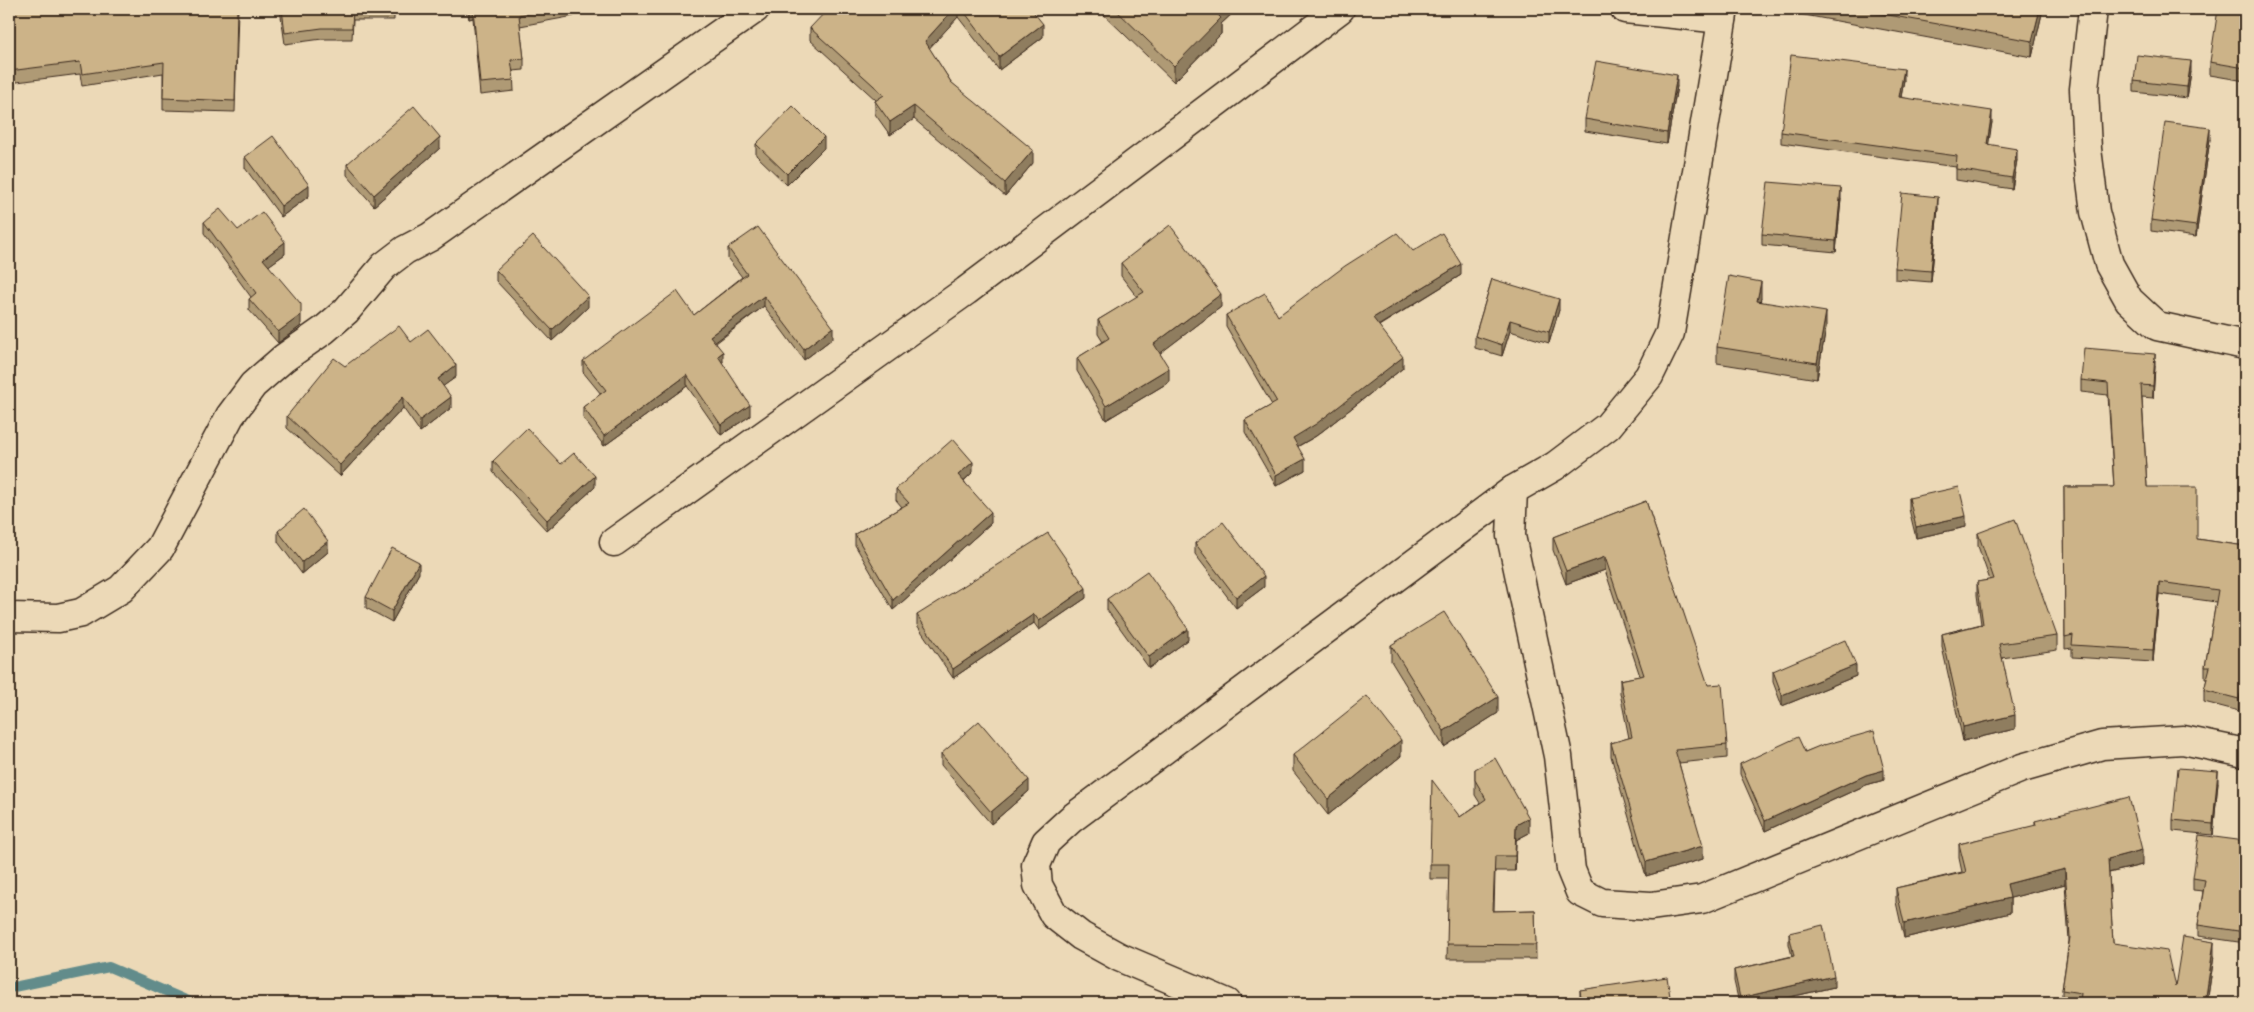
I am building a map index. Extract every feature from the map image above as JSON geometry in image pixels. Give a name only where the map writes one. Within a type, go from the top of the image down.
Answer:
[{"type":"street","points":[[9,617],[58,618],[81,613],[121,589],[160,548],[230,416],[253,385],[284,358],[324,330],[346,311],[384,266],[405,250],[430,237],[755,9]]},
{"type":"street","points":[[614,542],[966,291],[1340,9]]},
{"type":"street","points":[[1227,1003],[1120,957],[1081,936],[1054,915],[1038,885],[1036,865],[1046,842],[1071,820],[1513,490],[1555,466],[1608,426],[1649,376],[1670,333],[1723,14],[1625,9]]},
{"type":"street","points":[[2094,9],[2084,89],[2087,148],[2095,212],[2109,264],[2129,300],[2157,326],[2245,345]]},
{"type":"street","points":[[1513,490],[1510,536],[1558,756],[1571,870],[1580,892],[1602,902],[1651,906],[1702,899],[2022,768],[2102,745],[2183,740],[2245,753]]},
{"type":"building","points":[[9,9],[237,9],[235,101],[163,98],[164,62],[82,74],[80,62],[9,71]]},
{"type":"building","points":[[282,9],[353,9],[352,28],[322,28],[285,33]]},
{"type":"building","points":[[473,9],[551,9],[519,15],[524,59],[511,60],[514,80],[480,83]]},
{"type":"building","points":[[828,9],[887,9],[891,12],[893,9],[954,9],[925,41],[951,82],[1033,150],[1005,183],[914,106],[890,122],[875,101],[884,95],[810,28]]},
{"type":"building","points":[[962,9],[1031,9],[1043,24],[999,57]]},
{"type":"building","points":[[1115,9],[1220,9],[1216,13],[1221,18],[1174,66]]},
{"type":"building","points":[[1855,9],[2040,9],[2032,41]]},
{"type":"building","points":[[2218,9],[2245,9],[2245,68],[2210,62]]},
{"type":"building","points":[[1791,55],[1904,69],[1899,97],[1992,111],[1987,144],[2017,149],[2012,178],[1956,169],[1957,156],[1781,132]]},
{"type":"building","points":[[2137,55],[2191,61],[2187,87],[2134,81]]},
{"type":"building","points":[[1596,61],[1677,75],[1667,133],[1585,119]]},
{"type":"building","points":[[414,106],[440,137],[374,195],[347,164]]},
{"type":"building","points":[[793,106],[824,137],[787,174],[756,144]]},
{"type":"building","points":[[2165,122],[2210,128],[2196,226],[2151,220]]},
{"type":"building","points":[[273,136],[309,185],[281,206],[245,157]]},
{"type":"building","points":[[1768,182],[1841,188],[1836,241],[1762,234]]},
{"type":"building","points":[[1902,193],[1938,197],[1931,271],[1895,268]]},
{"type":"building","points":[[220,209],[238,230],[262,212],[285,242],[263,259],[301,304],[301,315],[278,332],[249,299],[256,293],[204,222]]},
{"type":"building","points":[[1170,225],[1221,294],[1154,344],[1169,368],[1106,406],[1077,358],[1109,338],[1098,320],[1144,292],[1121,263]]},
{"type":"building","points":[[758,227],[833,327],[804,349],[764,296],[710,336],[723,352],[718,356],[750,405],[721,425],[687,375],[604,436],[583,407],[606,390],[583,361],[677,291],[694,315],[747,274],[728,248]]},
{"type":"building","points":[[1397,233],[1413,251],[1442,233],[1461,264],[1373,318],[1403,357],[1316,424],[1293,438],[1305,459],[1276,475],[1245,420],[1277,402],[1226,315],[1265,293],[1278,316],[1345,266]]},
{"type":"building","points":[[533,236],[588,296],[552,330],[496,270]]},
{"type":"building","points":[[1729,276],[1761,282],[1757,301],[1826,312],[1817,363],[1717,347]]},
{"type":"building","points":[[1492,279],[1559,299],[1549,332],[1510,320],[1502,345],[1475,336]]},
{"type":"building","points":[[399,326],[411,342],[428,329],[456,365],[438,379],[451,397],[420,420],[403,397],[340,465],[287,416],[334,358],[345,366]]},
{"type":"building","points":[[2084,348],[2155,354],[2153,386],[2141,385],[2147,487],[2197,487],[2197,539],[2245,546],[2245,674],[2239,699],[2204,690],[2210,667],[2205,667],[2218,590],[2159,582],[2153,650],[2072,645],[2073,635],[2065,637],[2064,487],[2114,487],[2108,383],[2081,380]]},
{"type":"building","points":[[527,428],[561,464],[574,453],[595,476],[547,520],[493,461]]},
{"type":"building","points":[[953,439],[973,462],[958,475],[991,512],[893,600],[855,534],[909,503],[896,489]]},
{"type":"building","points":[[1959,487],[1966,516],[1916,527],[1909,498]]},
{"type":"building","points":[[1646,501],[1708,685],[1722,684],[1727,745],[1675,750],[1703,846],[1646,862],[1611,743],[1632,737],[1620,680],[1644,675],[1605,557],[1566,571],[1553,537]]},
{"type":"building","points":[[304,509],[328,541],[302,562],[278,531]]},
{"type":"building","points":[[2015,519],[2057,636],[1999,644],[2015,715],[1963,727],[1942,634],[1983,624],[1977,582],[1994,579],[1978,533]]},
{"type":"building","points":[[1223,522],[1264,576],[1236,597],[1195,543]]},
{"type":"building","points":[[1048,533],[1086,588],[1039,621],[1034,614],[953,669],[917,615]]},
{"type":"building","points":[[392,548],[419,562],[392,611],[366,597]]},
{"type":"building","points":[[1147,571],[1188,629],[1149,657],[1107,599]]},
{"type":"building","points":[[1444,612],[1498,697],[1444,731],[1391,645]]},
{"type":"building","points":[[1845,640],[1856,665],[1782,695],[1773,671]]},
{"type":"building","points":[[1367,696],[1401,740],[1328,799],[1293,755]]},
{"type":"building","points":[[979,721],[1029,780],[991,812],[941,754]]},
{"type":"building","points":[[1874,731],[1884,770],[1866,775],[1765,821],[1740,764],[1798,737],[1805,752],[1824,744]]},
{"type":"building","points":[[1495,758],[1529,818],[1516,825],[1515,856],[1495,856],[1493,911],[1535,910],[1536,945],[1447,944],[1449,864],[1430,864],[1432,780],[1460,817],[1486,799],[1475,780],[1475,769]]},
{"type":"building","points":[[2178,768],[2218,771],[2213,824],[2173,820]]},
{"type":"building","points":[[2129,797],[2142,850],[2108,859],[2113,943],[2167,951],[2175,987],[2183,937],[2214,942],[2205,1003],[2080,1003],[2081,993],[2062,990],[2070,937],[2065,869],[2007,884],[2010,898],[1904,923],[1896,888],[1966,872],[1959,844],[2036,825],[2035,821]]},
{"type":"building","points":[[2199,835],[2245,841],[2245,932],[2198,925],[2205,880],[2193,878]]},
{"type":"building","points":[[1823,925],[1834,976],[1740,998],[1734,970],[1794,956],[1789,933]]},
{"type":"building","points":[[1667,977],[1671,1003],[1582,1003],[1580,990]]},
{"type":"waterway","points":[[9,988],[109,967],[193,1003]]}]
